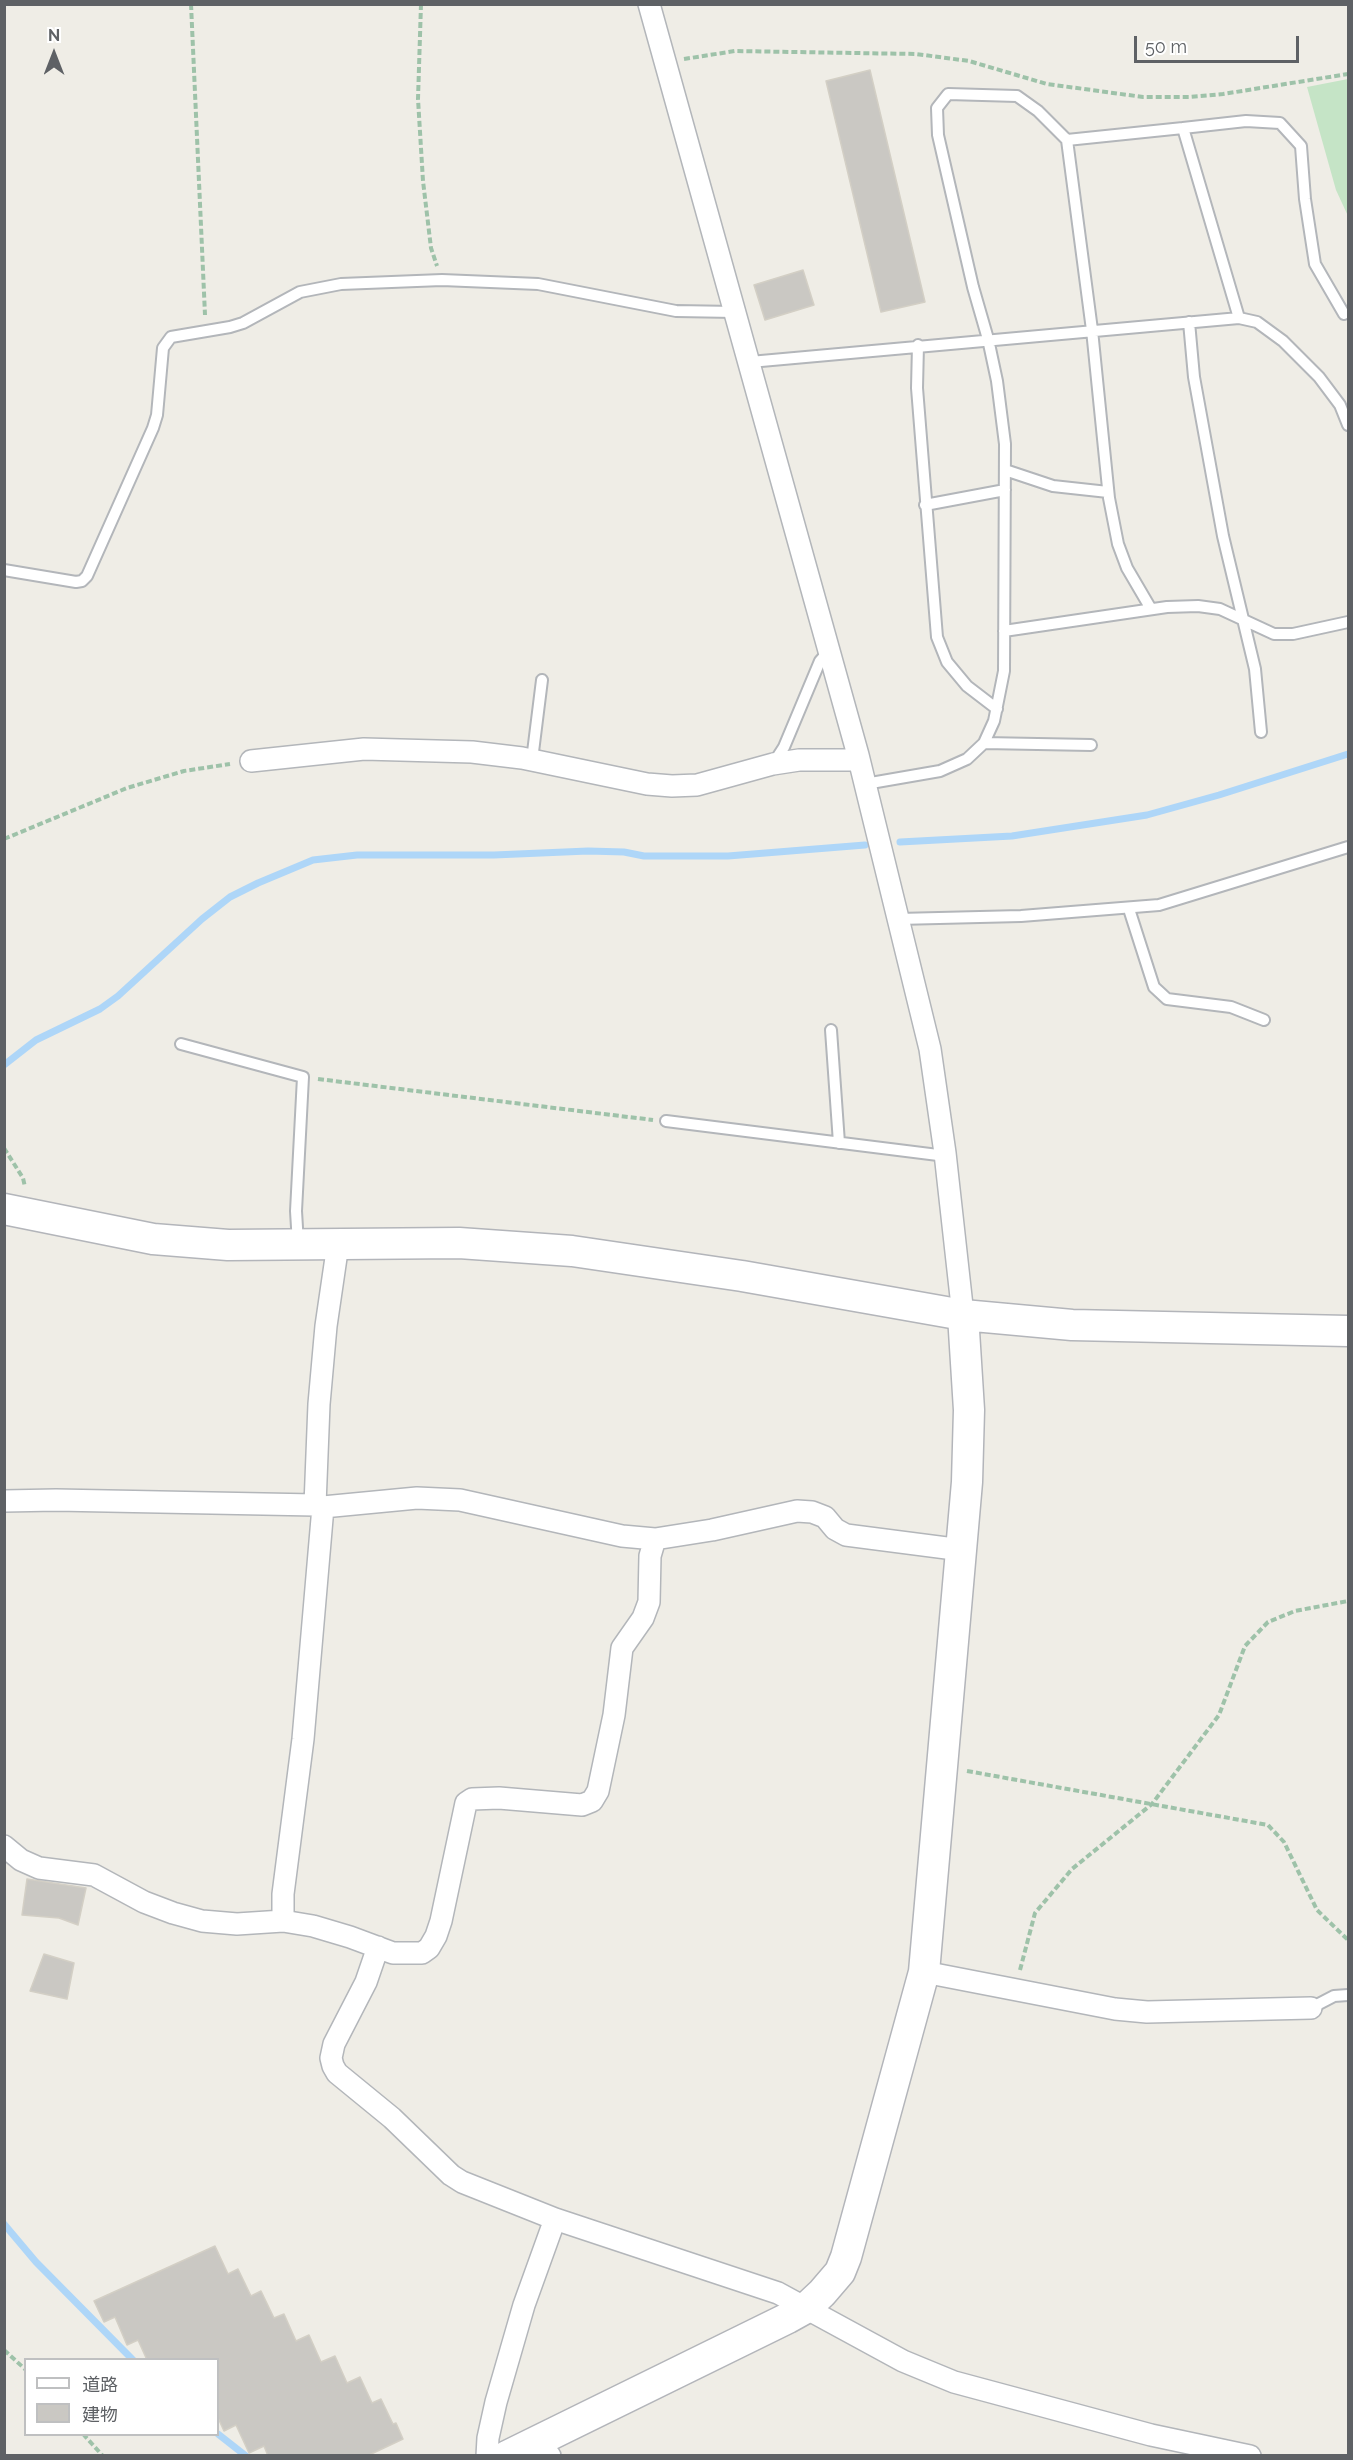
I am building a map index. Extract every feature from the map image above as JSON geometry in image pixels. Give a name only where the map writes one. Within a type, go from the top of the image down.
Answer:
[{"type":"street","points":[[507,2456],[543,2447],[806,2308],[831,2283],[846,2257],[924,1972],[962,1550],[969,1410],[963,1315],[946,1156],[930,1049],[860,760],[649,4]]},
{"type":"street","points":[[251,761],[364,749],[472,752],[532,760],[647,784],[672,786],[697,785],[773,764],[799,760],[860,760]]},
{"type":"street","points":[[9,1216],[153,1239],[228,1245],[459,1243],[572,1251],[741,1276],[963,1315],[1071,1324],[1348,1331]]},
{"type":"street","points":[[283,1921],[283,1894],[303,1739],[319,1506],[319,1404],[326,1326],[338,1244]]},
{"type":"street","points":[[4,1501],[68,1500],[319,1506],[417,1498],[460,1500],[494,1506],[580,1528],[622,1536],[655,1539],[711,1530],[797,1511],[812,1512],[825,1517],[835,1529],[846,1535],[962,1550]]},
{"type":"street","points":[[4,1846],[21,1860],[39,1868],[94,1875],[144,1902],[202,1921],[237,1924],[283,1921],[313,1926],[393,1953],[422,1953],[429,1948],[436,1936],[466,1803],[472,1799],[499,1798],[582,1805],[592,1801],[598,1791],[614,1715],[621,1648],[644,1618],[649,1602],[650,1556],[655,1539]]},
{"type":"street","points":[[378,1947],[366,1982],[334,2044],[331,2058],[337,2073],[392,2118],[451,2175],[462,2182],[555,2218],[778,2293],[903,2361],[954,2382],[1151,2435],[1250,2456]]},
{"type":"street","points":[[924,1972],[1115,2009],[1147,2012],[1311,2008]]},
{"type":"street","points":[[487,2456],[488,2438],[498,2392],[524,2305],[555,2218]]},
{"type":"lane","points":[[865,784],[940,771],[967,759],[984,743],[994,721],[1004,671],[1005,444],[997,381],[988,339],[938,135],[937,108],[948,94],[1017,96],[1038,111],[1067,140],[1092,330],[1108,492],[1118,544],[1127,568],[1151,609]]},
{"type":"lane","points":[[1067,140],[1246,121],[1280,123],[1301,146],[1305,199],[1315,264],[1344,314]]},
{"type":"lane","points":[[1184,128],[1239,318]]},
{"type":"lane","points":[[4,570],[76,582],[82,581],[87,576],[153,428],[165,343],[171,337],[243,323],[300,292],[341,284],[442,280],[538,284],[676,311],[735,312]]},
{"type":"lane","points":[[750,362],[918,345],[1239,318],[1257,322],[1290,348],[1319,377],[1340,405],[1348,425]]},
{"type":"lane","points":[[1190,322],[1194,377],[1223,536],[1255,669],[1261,732]]},
{"type":"lane","points":[[918,345],[917,388],[937,637],[947,662],[961,678],[997,709]]},
{"type":"lane","points":[[1005,470],[1053,486],[1108,492]]},
{"type":"lane","points":[[925,505],[1005,490]]},
{"type":"lane","points":[[1004,631],[1151,609],[1198,606],[1220,609],[1274,634],[1293,634],[1348,622]]},
{"type":"lane","points":[[773,764],[784,747],[820,661],[830,651]]},
{"type":"lane","points":[[532,760],[542,680]]},
{"type":"lane","points":[[984,743],[1090,745]]},
{"type":"lane","points":[[898,919],[1021,916],[1159,905],[1348,847]]},
{"type":"lane","points":[[1129,909],[1154,987],[1167,999],[1231,1007],[1264,1020]]},
{"type":"lane","points":[[831,1030],[839,1143]]},
{"type":"lane","points":[[181,1044],[303,1077],[296,1211],[298,1244]]},
{"type":"lane","points":[[666,1121],[946,1156]]},
{"type":"lane","points":[[1311,2008],[1334,1996],[1348,1995]]},
{"type":"path","points":[[191,4],[206,331]]},
{"type":"path","points":[[421,4],[418,99],[423,181],[431,248],[442,280]]},
{"type":"path","points":[[666,64],[702,55],[735,51],[916,54],[969,61],[1047,84],[1143,97],[1223,94],[1348,74]]},
{"type":"path","points":[[4,839],[127,788],[184,771],[251,761]]},
{"type":"path","points":[[303,1077],[666,1121]]},
{"type":"path","points":[[4,1148],[23,1178],[24,1196],[9,1216]]},
{"type":"path","points":[[1015,1991],[1035,1913],[1071,1869],[1152,1804],[1219,1715],[1245,1646],[1268,1622],[1295,1611],[1348,1601]]},
{"type":"path","points":[[943,1767],[1268,1825],[1284,1842],[1317,1910],[1348,1940]]},
{"type":"path","points":[[4,2350],[24,2368]]},
{"type":"path","points":[[85,2436],[103,2456]]},
{"type":"green space","points":[[1348,79],[1348,216],[1336,190],[1307,87]]},
{"type":"building","points":[[870,70],[925,302],[881,312],[826,81]]},
{"type":"building","points":[[803,270],[814,305],[765,320],[754,285]]},
{"type":"building","points":[[27,1879],[86,1888],[78,1925],[59,1918],[22,1915]]},
{"type":"building","points":[[44,1954],[74,1963],[67,1999],[30,1991]]},
{"type":"building","points":[[215,2246],[228,2274],[238,2269],[251,2296],[261,2291],[274,2318],[284,2314],[296,2341],[309,2335],[321,2362],[335,2356],[347,2383],[360,2377],[372,2403],[381,2399],[403,2439],[367,2456],[268,2456],[264,2446],[249,2453],[236,2425],[224,2431],[219,2420],[219,2358],[146,2358],[138,2340],[127,2345],[115,2317],[104,2322],[94,2301]]},
{"type":"waterway","points":[[900,842],[1012,836],[1147,815],[1348,754]]},
{"type":"waterway","points":[[4,1065],[36,1040],[100,1009],[118,996],[202,919],[230,897],[313,860],[357,855],[494,855],[588,851],[624,852],[644,856],[728,856],[865,845]]},
{"type":"waterway","points":[[4,2224],[36,2262],[131,2358]]},
{"type":"waterway","points":[[219,2435],[246,2456]]}]
